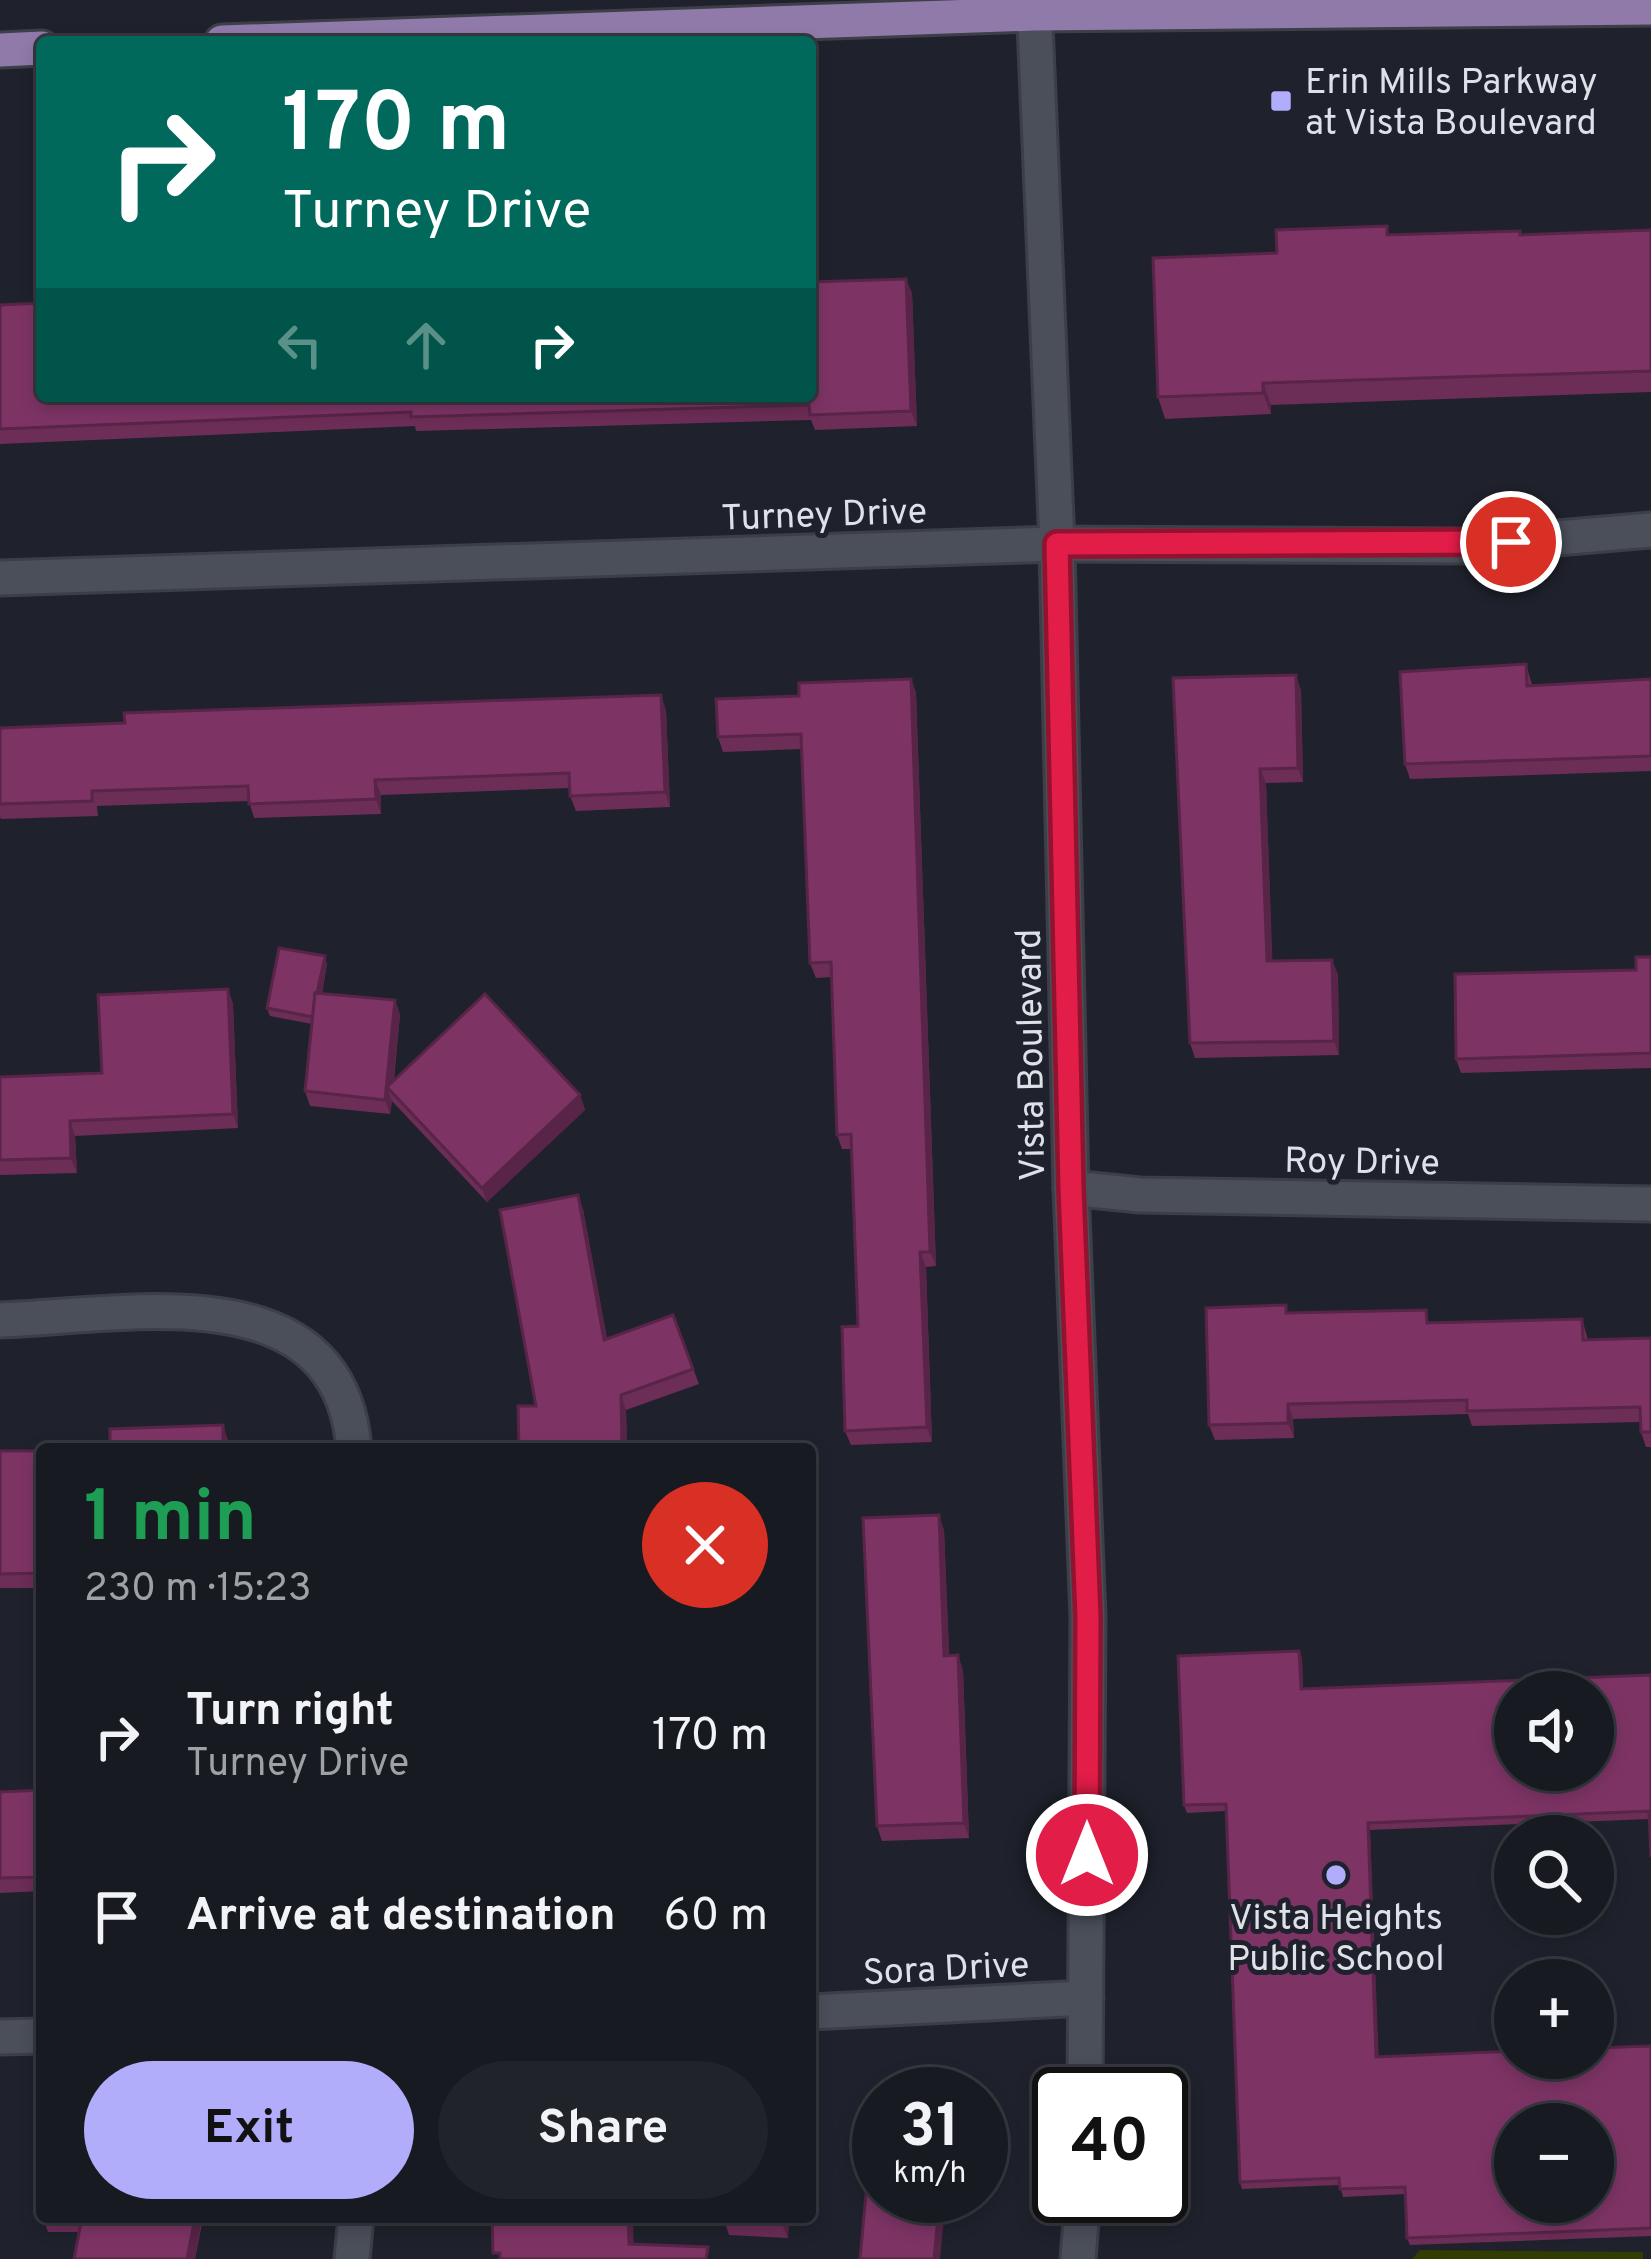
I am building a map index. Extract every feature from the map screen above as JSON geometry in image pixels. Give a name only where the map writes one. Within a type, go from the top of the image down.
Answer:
[{"type":"main road","points":[[361,36],[1034,7],[1651,8]]},
{"type":"main road","points":[[0,50],[36,48]]},
{"type":"street","name":"Vista Boulevard","points":[[1034,7],[1057,544],[1071,1188],[1088,1617],[1085,2067]]},
{"type":"street","name":"Turney Drive","points":[[0,578],[1057,544],[1465,546],[1651,530]]},
{"type":"street","name":"Roy Drive","points":[[1071,1188],[1140,1195],[1651,1204]]},
{"type":"street","points":[[0,1319],[214,1313],[272,1325],[316,1355],[343,1390],[353,1443]]},
{"type":"street","name":"Sora Drive","points":[[816,2012],[1086,1998]]},
{"type":"street","points":[[0,2038],[36,2036]]},
{"type":"street","points":[[352,2259],[355,2223]]},
{"type":"street","points":[[1078,2259],[1081,2223]]},
{"type":"green space","points":[[1420,2250],[1643,2252],[1643,2259],[1412,2259]]},
{"type":"building","points":[[1387,226],[1387,235],[1651,230],[1651,371],[1263,383],[1263,393],[1158,397],[1153,258],[1277,253],[1276,230]]},
{"type":"building","points":[[906,279],[911,411],[810,415],[809,405],[411,417],[411,412],[0,429],[0,305],[36,303],[36,402],[816,402],[816,282]]},
{"type":"building","points":[[1526,664],[1527,686],[1651,679],[1651,756],[1405,764],[1400,672]]},
{"type":"building","points":[[1296,675],[1298,768],[1260,769],[1267,961],[1332,960],[1334,1041],[1190,1043],[1173,678]]},
{"type":"building","points":[[911,679],[930,1252],[920,1252],[927,1427],[845,1431],[842,1327],[858,1326],[851,1134],[837,1135],[831,962],[810,963],[801,734],[718,737],[716,699],[799,696],[799,683]]},
{"type":"building","points":[[661,695],[665,792],[570,796],[569,773],[375,780],[376,799],[249,804],[248,786],[92,791],[92,801],[0,804],[0,728],[125,723],[124,713]]},
{"type":"building","points":[[279,948],[325,956],[313,1017],[267,1008]]},
{"type":"building","points":[[1636,957],[1651,957],[1651,1053],[1456,1059],[1455,974],[1636,970]]},
{"type":"building","points":[[228,989],[233,1114],[70,1121],[71,1158],[0,1160],[0,1077],[102,1073],[98,995]]},
{"type":"building","points":[[315,993],[395,1000],[385,1100],[305,1091]]},
{"type":"building","points":[[485,994],[580,1095],[482,1188],[387,1087]]},
{"type":"building","points":[[578,1195],[604,1340],[673,1315],[693,1369],[621,1395],[622,1443],[519,1443],[518,1406],[536,1406],[500,1210]]},
{"type":"building","points":[[1286,1305],[1286,1313],[1426,1310],[1427,1323],[1582,1319],[1583,1340],[1651,1338],[1651,1432],[1641,1432],[1640,1407],[1467,1411],[1467,1400],[1288,1404],[1288,1423],[1209,1425],[1206,1308]]},
{"type":"building","points":[[223,1425],[223,1443],[110,1443],[110,1429]]},
{"type":"building","points":[[0,1451],[36,1451],[36,1573],[0,1574]]},
{"type":"building","points":[[939,1515],[944,1656],[958,1655],[964,1823],[877,1826],[863,1518]]},
{"type":"building","points":[[1299,1651],[1301,1689],[1494,1681],[1494,1791],[1614,1791],[1614,1676],[1651,1675],[1651,1857],[1649,1811],[1368,1823],[1376,2057],[1494,2052],[1494,2079],[1614,2079],[1614,2047],[1651,2046],[1651,2228],[1407,2238],[1405,2187],[1340,2189],[1339,2178],[1240,2182],[1226,1804],[1184,1805],[1178,1656]]},
{"type":"building","points":[[36,1790],[36,1877],[0,1878],[0,1792]]},
{"type":"building","points":[[81,2223],[194,2223],[187,2259],[74,2259]]},
{"type":"building","points":[[492,2223],[628,2223],[629,2244],[708,2247],[706,2259],[500,2259],[500,2253],[493,2253]]},
{"type":"building","points":[[863,2223],[937,2223],[934,2259],[860,2259]]},
{"type":"place","name":"Erin Mills Parkway at Vista Boulevard","points":[[1281,101]]},
{"type":"place","name":"Vista Heights Public School","points":[[1336,1875]]},
{"type":"route","points":[[1087,1855],[1088,1617],[1071,1188],[1057,544],[1465,546],[1511,542]]}]
